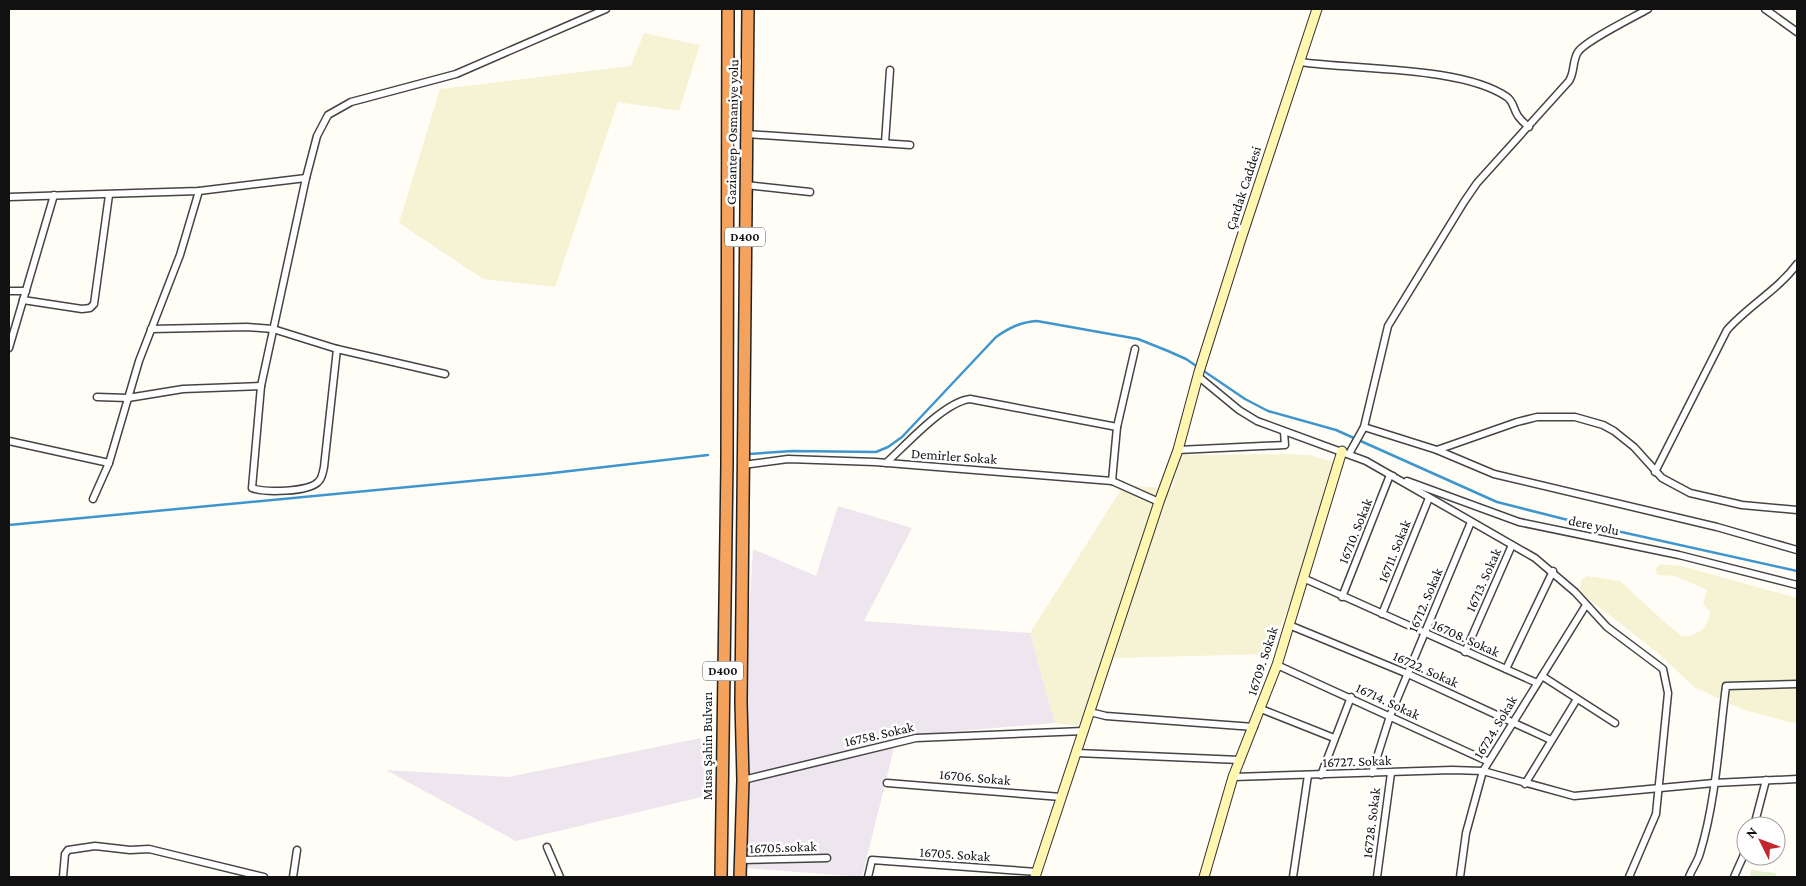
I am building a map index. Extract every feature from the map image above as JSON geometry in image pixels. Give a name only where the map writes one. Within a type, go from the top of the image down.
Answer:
[{"type":"highway","name":"Gaziantep-Osmaniye yolu","points":[[727,464],[728,9]]},
{"type":"highway","name":"Gaziantep-Osmaniye yolu","points":[[743,465],[748,9]]},
{"type":"highway","name":"Musa Şahin Bulvarı","points":[[721,877],[727,464]]},
{"type":"highway","name":"D400","points":[[740,877],[743,780],[741,702],[743,465]]},
{"type":"main road","name":"Çardak Caddesi","points":[[1036,875],[1159,502],[1178,450],[1240,240],[1317,9]]},
{"type":"main road","name":"16709. Sokak","points":[[1204,877],[1232,778],[1254,727],[1277,665],[1303,578],[1345,453]]},
{"type":"street","points":[[337,349],[324,467],[320,481],[311,486],[262,492],[252,488],[261,386],[306,178],[317,136],[328,115],[336,108],[350,102],[456,74],[606,9]]},
{"type":"street","points":[[1345,453],[1354,444],[1362,429],[1388,326],[1464,202],[1477,183],[1569,81],[1573,75],[1580,50],[1648,9]]},
{"type":"street","points":[[1765,9],[1797,32]]},
{"type":"street","points":[[1300,62],[1426,73],[1477,84],[1506,97],[1514,105],[1518,116],[1529,127]]},
{"type":"street","points":[[885,143],[890,70]]},
{"type":"street","points":[[747,134],[910,145]]},
{"type":"street","points":[[9,198],[199,191],[306,178]]},
{"type":"street","points":[[746,185],[810,192]]},
{"type":"street","points":[[93,499],[109,463],[139,361],[180,255],[199,191]]},
{"type":"street","points":[[23,300],[82,308],[90,308],[94,304],[109,195]]},
{"type":"street","points":[[9,348],[54,196]]},
{"type":"street","points":[[1655,472],[1728,330],[1737,319],[1782,280],[1797,264]]},
{"type":"street","points":[[9,291],[26,291]]},
{"type":"street","points":[[151,329],[247,326],[273,329],[337,349],[445,374]]},
{"type":"street","points":[[1112,481],[1117,427],[1135,349]]},
{"type":"street","points":[[1199,375],[1239,410],[1257,421],[1345,453],[1390,475],[1512,545],[1553,571],[1624,642],[1662,669],[1668,693],[1656,814],[1647,841],[1629,877]]},
{"type":"street","points":[[97,397],[128,398],[183,389],[261,386]]},
{"type":"street","points":[[886,463],[943,412],[960,400],[970,399],[1117,427]]},
{"type":"street","points":[[1437,450],[1524,420],[1537,417],[1575,416],[1603,424],[1614,431],[1634,447],[1655,472],[1690,493],[1742,505],[1797,510]]},
{"type":"street","points":[[1362,429],[1437,450],[1494,474],[1717,527],[1797,550]]},
{"type":"street","points":[[1178,450],[1285,445],[1284,432]]},
{"type":"street","points":[[9,441],[109,463]]},
{"type":"street","name":"Demirler Sokak","points":[[743,465],[788,459],[886,463],[1112,481],[1159,502]]},
{"type":"street","name":"dere yolu","points":[[1390,475],[1519,522],[1679,555],[1797,585]]},
{"type":"street","name":"16710. Sokak","points":[[1342,597],[1390,475]]},
{"type":"street","name":"16711. Sokak","points":[[1382,614],[1429,498]]},
{"type":"street","name":"16712. Sokak","points":[[1372,773],[1390,716],[1471,522]]},
{"type":"street","name":"16713. Sokak","points":[[1465,652],[1512,545]]},
{"type":"street","points":[[1506,669],[1553,571]]},
{"type":"street","name":"16708. Sokak","points":[[1303,578],[1537,683]]},
{"type":"street","name":"16724. Sokak","points":[[1460,877],[1466,833],[1482,771],[1512,720],[1586,605]]},
{"type":"street","name":"16722. Sokak","points":[[1289,625],[1408,674],[1512,720],[1551,740]]},
{"type":"street","name":"16714. Sokak","points":[[1277,665],[1352,697],[1488,761]]},
{"type":"street","points":[[1542,676],[1615,723]]},
{"type":"street","points":[[1689,877],[1700,854],[1714,783],[1726,686],[1797,684]]},
{"type":"street","points":[[1321,775],[1334,738],[1352,697]]},
{"type":"street","points":[[1525,784],[1577,700]]},
{"type":"street","points":[[1261,709],[1334,738]]},
{"type":"street","points":[[1090,712],[1106,716],[1254,727]]},
{"type":"street","name":"16758. Sokak","points":[[743,780],[916,738],[1084,731]]},
{"type":"street","points":[[1077,753],[1240,760]]},
{"type":"street","name":"16727. Sokak","points":[[1232,778],[1482,771],[1574,796],[1714,783],[1797,779]]},
{"type":"street","name":"16728. Sokak","points":[[1377,877],[1391,773]]},
{"type":"street","points":[[1292,877],[1308,775]]},
{"type":"street","points":[[1757,816],[1766,780]]},
{"type":"street","name":"16706. Sokak","points":[[887,783],[1062,797]]},
{"type":"street","points":[[63,877],[65,854],[68,850],[95,846],[162,851],[264,877]]},
{"type":"street","points":[[547,847],[560,877]]},
{"type":"street","points":[[292,877],[297,850]]},
{"type":"street","name":"16705.sokak","points":[[741,860],[827,858]]},
{"type":"street","name":"16705. Sokak","points":[[868,877],[872,860],[1036,875]]},
{"type":"shaded area","points":[[644,33],[700,45],[679,111],[618,102],[555,287],[483,279],[399,223],[440,89],[631,66]]},
{"type":"shaded area","points":[[1182,455],[1309,455],[1344,465],[1270,654],[1114,658],[1077,726],[1055,723],[1030,633],[1124,485],[1172,489]]},
{"type":"shaded area","points":[[838,506],[912,528],[864,621],[1030,633],[1055,723],[897,736],[862,877],[733,867],[753,549],[816,576]]},
{"type":"shaded area","points":[[1661,564],[1681,566],[1797,598],[1797,724],[1744,710],[1694,687],[1657,652],[1581,593],[1581,580],[1587,576],[1620,581],[1682,636],[1690,636],[1702,630],[1709,619],[1710,612],[1703,604],[1707,590],[1675,576],[1658,575],[1655,569]]},
{"type":"shaded area","points":[[701,738],[706,796],[516,841],[386,770],[508,777]]},
{"type":"green space","points":[[1751,870],[1776,873],[1776,877],[1750,877]]},
{"type":"waterway","points":[[749,454],[792,451],[876,452],[888,447],[902,437],[996,337],[1015,326],[1037,321],[1138,339],[1186,359],[1245,399],[1268,411],[1336,430],[1497,502],[1572,521],[1797,571]]},
{"type":"waterway","points":[[9,525],[544,474],[708,455]]}]
